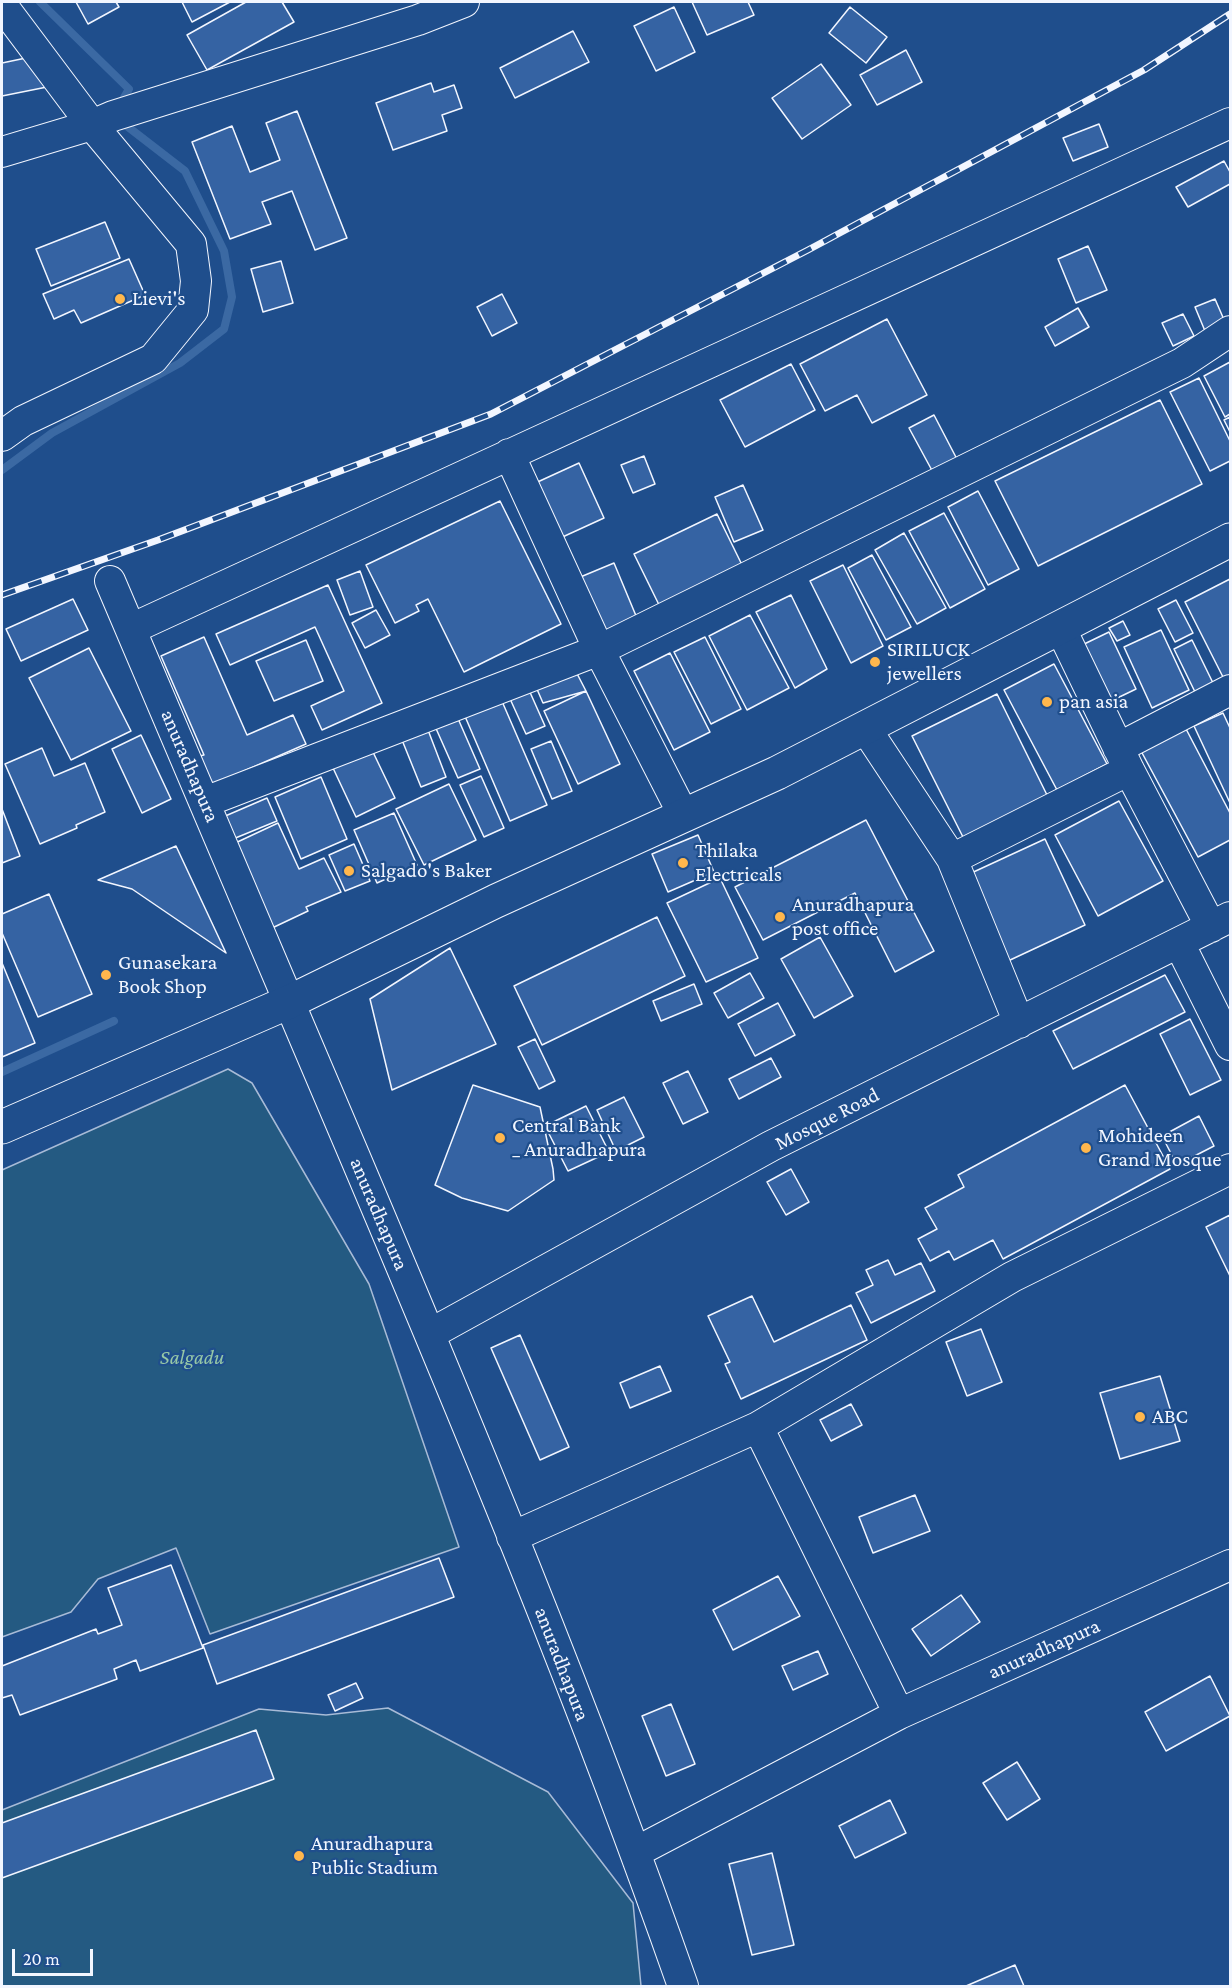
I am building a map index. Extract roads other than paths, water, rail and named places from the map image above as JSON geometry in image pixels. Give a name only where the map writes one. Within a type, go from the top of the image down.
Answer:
[{"type":"main road","points":[[2,1127],[289,1002],[496,901],[777,773],[1230,540]]},
{"type":"street","points":[[2,152],[92,125],[413,11],[464,2]]},
{"type":"street","points":[[2,5],[92,125],[191,244],[196,281],[194,310],[153,359],[23,421],[2,436]]},
{"type":"street","points":[[131,629],[1230,123]]},
{"type":"street","points":[[205,802],[598,650],[1182,363],[1230,331]]},
{"type":"street","points":[[509,454],[598,650],[684,816]]},
{"type":"street","name":"anuradhapura","points":[[110,581],[430,1334],[636,1852],[683,1986]]},
{"type":"street","points":[[1060,627],[1124,759],[1221,922]]},
{"type":"street","points":[[952,859],[1124,759],[1230,690]]},
{"type":"street","points":[[866,729],[952,859],[1019,1023]]},
{"type":"street","name":"Mosque Road","points":[[430,1334],[771,1146],[1221,922]]},
{"type":"street","points":[[1179,943],[1230,1046]]},
{"type":"street","points":[[512,1537],[758,1427],[1012,1277],[1230,1169]]},
{"type":"street","points":[[758,1427],[899,1713]]},
{"type":"street","name":"anuradhapura","points":[[636,1852],[899,1713],[1230,1565]]},
{"type":"waterway","points":[[40,2],[129,89],[119,106]]},
{"type":"waterway","points":[[2,470],[52,433],[180,363],[224,329],[232,297],[224,251],[185,171],[119,120]]},
{"type":"waterway","points":[[2,1072],[114,1021]]},
{"type":"railway","points":[[2,595],[158,540],[491,414],[808,250],[1144,70],[1230,14]]},
{"type":"place","name":"Lievi's","points":[[120,299]]},
{"type":"place","name":"SIRILUCK jewellers","points":[[875,662]]},
{"type":"place","name":"pan asia","points":[[1047,702]]},
{"type":"place","name":"Thilaka Electricals","points":[[683,863]]},
{"type":"place","name":"Salgado's Baker","points":[[349,871]]},
{"type":"place","name":"Anuradhapura post office","points":[[780,917]]},
{"type":"place","name":"Gunasekara Book Shop","points":[[106,975]]},
{"type":"place","name":"Central Bank _ Anuradhapura","points":[[500,1138]]},
{"type":"place","name":"Mohideen Grand Mosque","points":[[1086,1148]]},
{"type":"place","name":"ABC","points":[[1140,1417]]},
{"type":"place","name":"Anuradhapura Public Stadium","points":[[299,1856]]},
{"type":"park label","name":"Salgadu","points":[[192,1358]]}]
